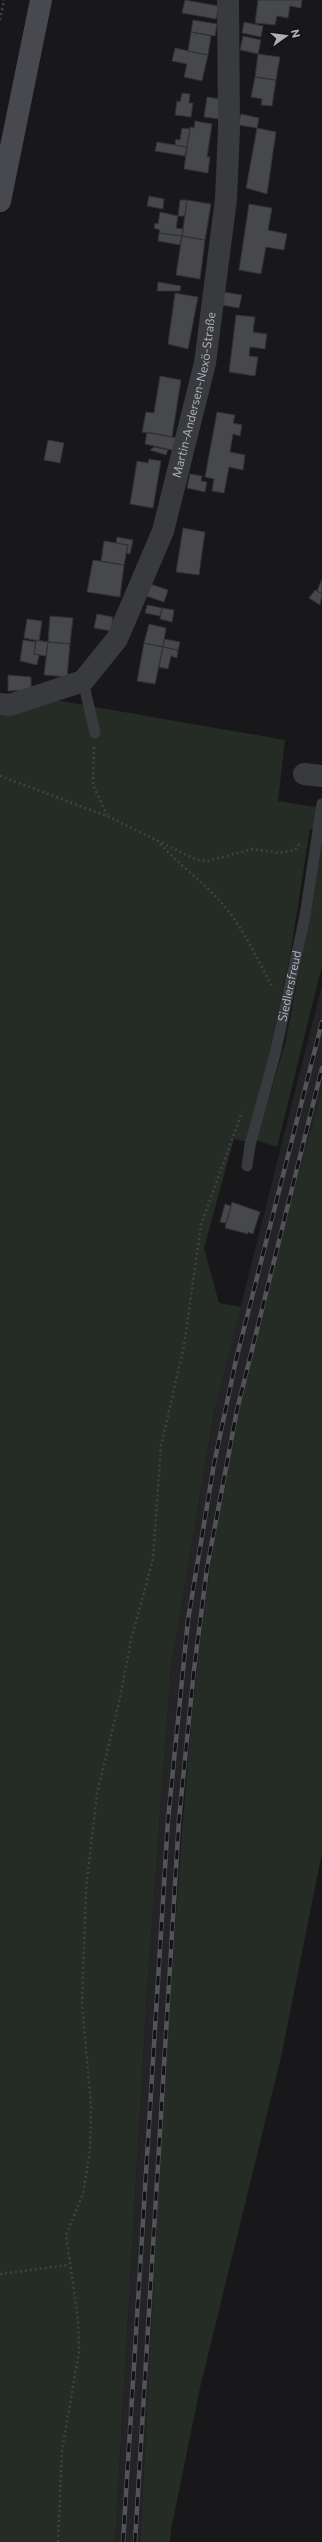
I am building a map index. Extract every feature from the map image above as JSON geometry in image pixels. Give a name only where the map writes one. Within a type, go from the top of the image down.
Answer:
[{"type":"street","points":[[0,201],[41,0]]},
{"type":"street","name":"Martin-Andersen-Nexö-Straße","points":[[83,681],[117,639],[163,531],[206,363],[226,200],[229,129],[228,0]]},
{"type":"street","points":[[0,704],[10,705],[83,681]]},
{"type":"lane","points":[[83,681],[94,733]]},
{"type":"lane","name":"Siedlersfreud","points":[[247,1166],[250,1145],[275,1054],[305,916],[322,804]]},
{"type":"path","points":[[0,20],[4,0]]},
{"type":"path","points":[[94,733],[93,785],[107,816]]},
{"type":"path","points":[[0,776],[107,816],[197,860],[208,861],[252,848],[279,853],[295,850],[319,816]]},
{"type":"path","points":[[158,842],[175,861],[188,869],[232,916],[273,989]]},
{"type":"path","points":[[272,996],[276,983]]},
{"type":"path","points":[[58,2542],[62,2450],[79,2352],[78,2319],[69,2265],[66,2235],[83,2194],[90,2150],[91,2105],[82,2004],[86,1889],[97,1794],[120,1698],[131,1640],[153,1559],[161,1446],[184,1346],[201,1225],[243,1109]]},
{"type":"path","points":[[0,2274],[69,2265]]},
{"type":"shaded area","points":[[55,700],[285,740],[278,801],[322,808],[322,966],[277,1147],[256,1140],[285,1044],[308,925],[321,832],[310,829],[290,956],[257,1112],[247,1142],[234,1139],[204,1248],[219,1303],[241,1307],[214,1412],[171,1666],[147,1991],[115,2542],[0,2542],[0,711]]},
{"type":"shaded area","points":[[322,985],[322,1089],[236,1421],[216,1528],[196,1670],[186,1767],[170,1991],[140,2542],[115,2542],[147,1991],[171,1666],[214,1412]]},
{"type":"shaded area","points":[[322,1089],[322,1853],[281,2057],[200,2388],[171,2530],[170,2542],[140,2542],[170,1993],[179,1866],[197,1671],[209,1574],[238,1416],[264,1306]]},
{"type":"building","points":[[185,0],[219,6],[216,19],[182,13]]},
{"type":"building","points":[[258,0],[302,0],[301,8],[290,6],[288,18],[277,16],[275,25],[255,23]]},
{"type":"building","points":[[193,20],[217,24],[215,36],[191,32]]},
{"type":"building","points":[[244,22],[263,26],[261,37],[242,33]]},
{"type":"building","points":[[191,32],[211,36],[208,55],[188,51]]},
{"type":"building","points":[[243,36],[261,40],[258,54],[240,50]]},
{"type":"building","points":[[175,48],[208,55],[202,81],[184,77],[187,64],[172,61]]},
{"type":"building","points":[[258,54],[280,57],[276,80],[255,77]]},
{"type":"building","points":[[255,77],[276,80],[272,106],[261,105],[262,99],[251,97]]},
{"type":"building","points":[[182,93],[190,94],[189,103],[193,103],[191,117],[175,115],[177,101],[180,102]]},
{"type":"building","points":[[207,97],[221,99],[219,119],[204,117]]},
{"type":"building","points":[[241,114],[259,118],[257,128],[238,125]]},
{"type":"building","points":[[195,121],[212,124],[207,157],[210,157],[208,173],[184,169],[190,127],[194,128]]},
{"type":"building","points":[[182,128],[190,129],[187,147],[175,145],[176,139],[180,140]]},
{"type":"building","points":[[257,128],[276,132],[267,194],[246,188]]},
{"type":"building","points":[[157,142],[187,147],[185,156],[155,151]]},
{"type":"building","points":[[149,196],[164,199],[163,209],[147,206]]},
{"type":"building","points":[[180,200],[187,200],[185,216],[178,216]]},
{"type":"building","points":[[187,200],[211,204],[205,240],[182,236]]},
{"type":"building","points":[[249,204],[272,208],[268,230],[287,234],[284,250],[266,247],[261,274],[239,270]]},
{"type":"building","points":[[160,212],[178,216],[176,228],[183,229],[182,236],[159,233],[160,230],[154,228],[155,223],[158,224]]},
{"type":"building","points":[[159,233],[182,236],[180,245],[158,241]]},
{"type":"building","points":[[182,236],[205,240],[200,279],[176,275]]},
{"type":"building","points":[[158,282],[181,286],[180,291],[157,291]]},
{"type":"building","points":[[224,292],[242,295],[239,308],[222,305]]},
{"type":"building","points":[[175,293],[198,297],[188,349],[168,344]]},
{"type":"building","points":[[236,315],[255,317],[253,332],[267,334],[265,349],[250,347],[249,356],[258,357],[255,376],[229,372]]},
{"type":"building","points":[[160,376],[181,380],[172,437],[142,432],[146,412],[154,413]]},
{"type":"building","points":[[217,412],[235,415],[233,423],[242,425],[240,436],[233,434],[230,452],[245,455],[243,470],[229,467],[224,493],[212,491],[214,479],[205,477]]},
{"type":"building","points":[[147,432],[178,438],[176,451],[145,444]]},
{"type":"building","points":[[48,440],[64,443],[60,463],[44,460]]},
{"type":"building","points":[[154,447],[168,450],[166,455],[150,450]]},
{"type":"building","points":[[149,459],[161,461],[153,508],[130,504],[137,461],[148,463]]},
{"type":"building","points":[[190,474],[202,476],[201,481],[207,482],[205,492],[187,488]]},
{"type":"building","points":[[183,528],[205,532],[199,575],[176,572]]},
{"type":"building","points":[[117,537],[133,540],[130,554],[126,553],[128,545],[116,543]]},
{"type":"building","points":[[104,541],[128,545],[124,565],[101,561]]},
{"type":"building","points":[[93,560],[124,565],[120,597],[87,592]]},
{"type":"building","points":[[322,579],[322,594],[317,591]]},
{"type":"building","points":[[150,584],[168,590],[164,602],[146,596]]},
{"type":"building","points":[[315,590],[322,594],[320,605],[309,598]]},
{"type":"building","points":[[147,605],[162,608],[160,616],[145,613]]},
{"type":"building","points":[[162,608],[174,610],[172,622],[160,619]]},
{"type":"building","points":[[97,614],[113,617],[111,631],[94,628]]},
{"type":"building","points":[[50,616],[73,618],[70,644],[48,642]]},
{"type":"building","points":[[27,619],[42,621],[39,641],[24,638]]},
{"type":"building","points":[[149,624],[166,628],[163,647],[144,643]]},
{"type":"building","points":[[164,639],[180,642],[178,650],[163,647]]},
{"type":"building","points":[[23,640],[36,642],[34,654],[39,655],[37,665],[20,661]]},
{"type":"building","points":[[36,640],[48,642],[46,656],[34,654]]},
{"type":"building","points":[[48,642],[70,644],[67,677],[44,675]]},
{"type":"building","points":[[144,643],[163,647],[155,684],[137,681]]},
{"type":"building","points":[[163,647],[178,650],[177,658],[171,656],[168,669],[159,667]]},
{"type":"building","points":[[8,675],[31,677],[31,690],[8,691]]},
{"type":"building","points":[[232,1202],[260,1212],[253,1234],[225,1228]]},
{"type":"building","points":[[225,1204],[231,1206],[226,1223],[220,1222]]},
{"type":"railway","points":[[123,2542],[168,1820],[188,1620],[214,1464],[236,1360],[322,1022]]},
{"type":"railway","points":[[135,2542],[179,1819],[194,1670],[207,1568],[237,1410],[322,1068]]}]
